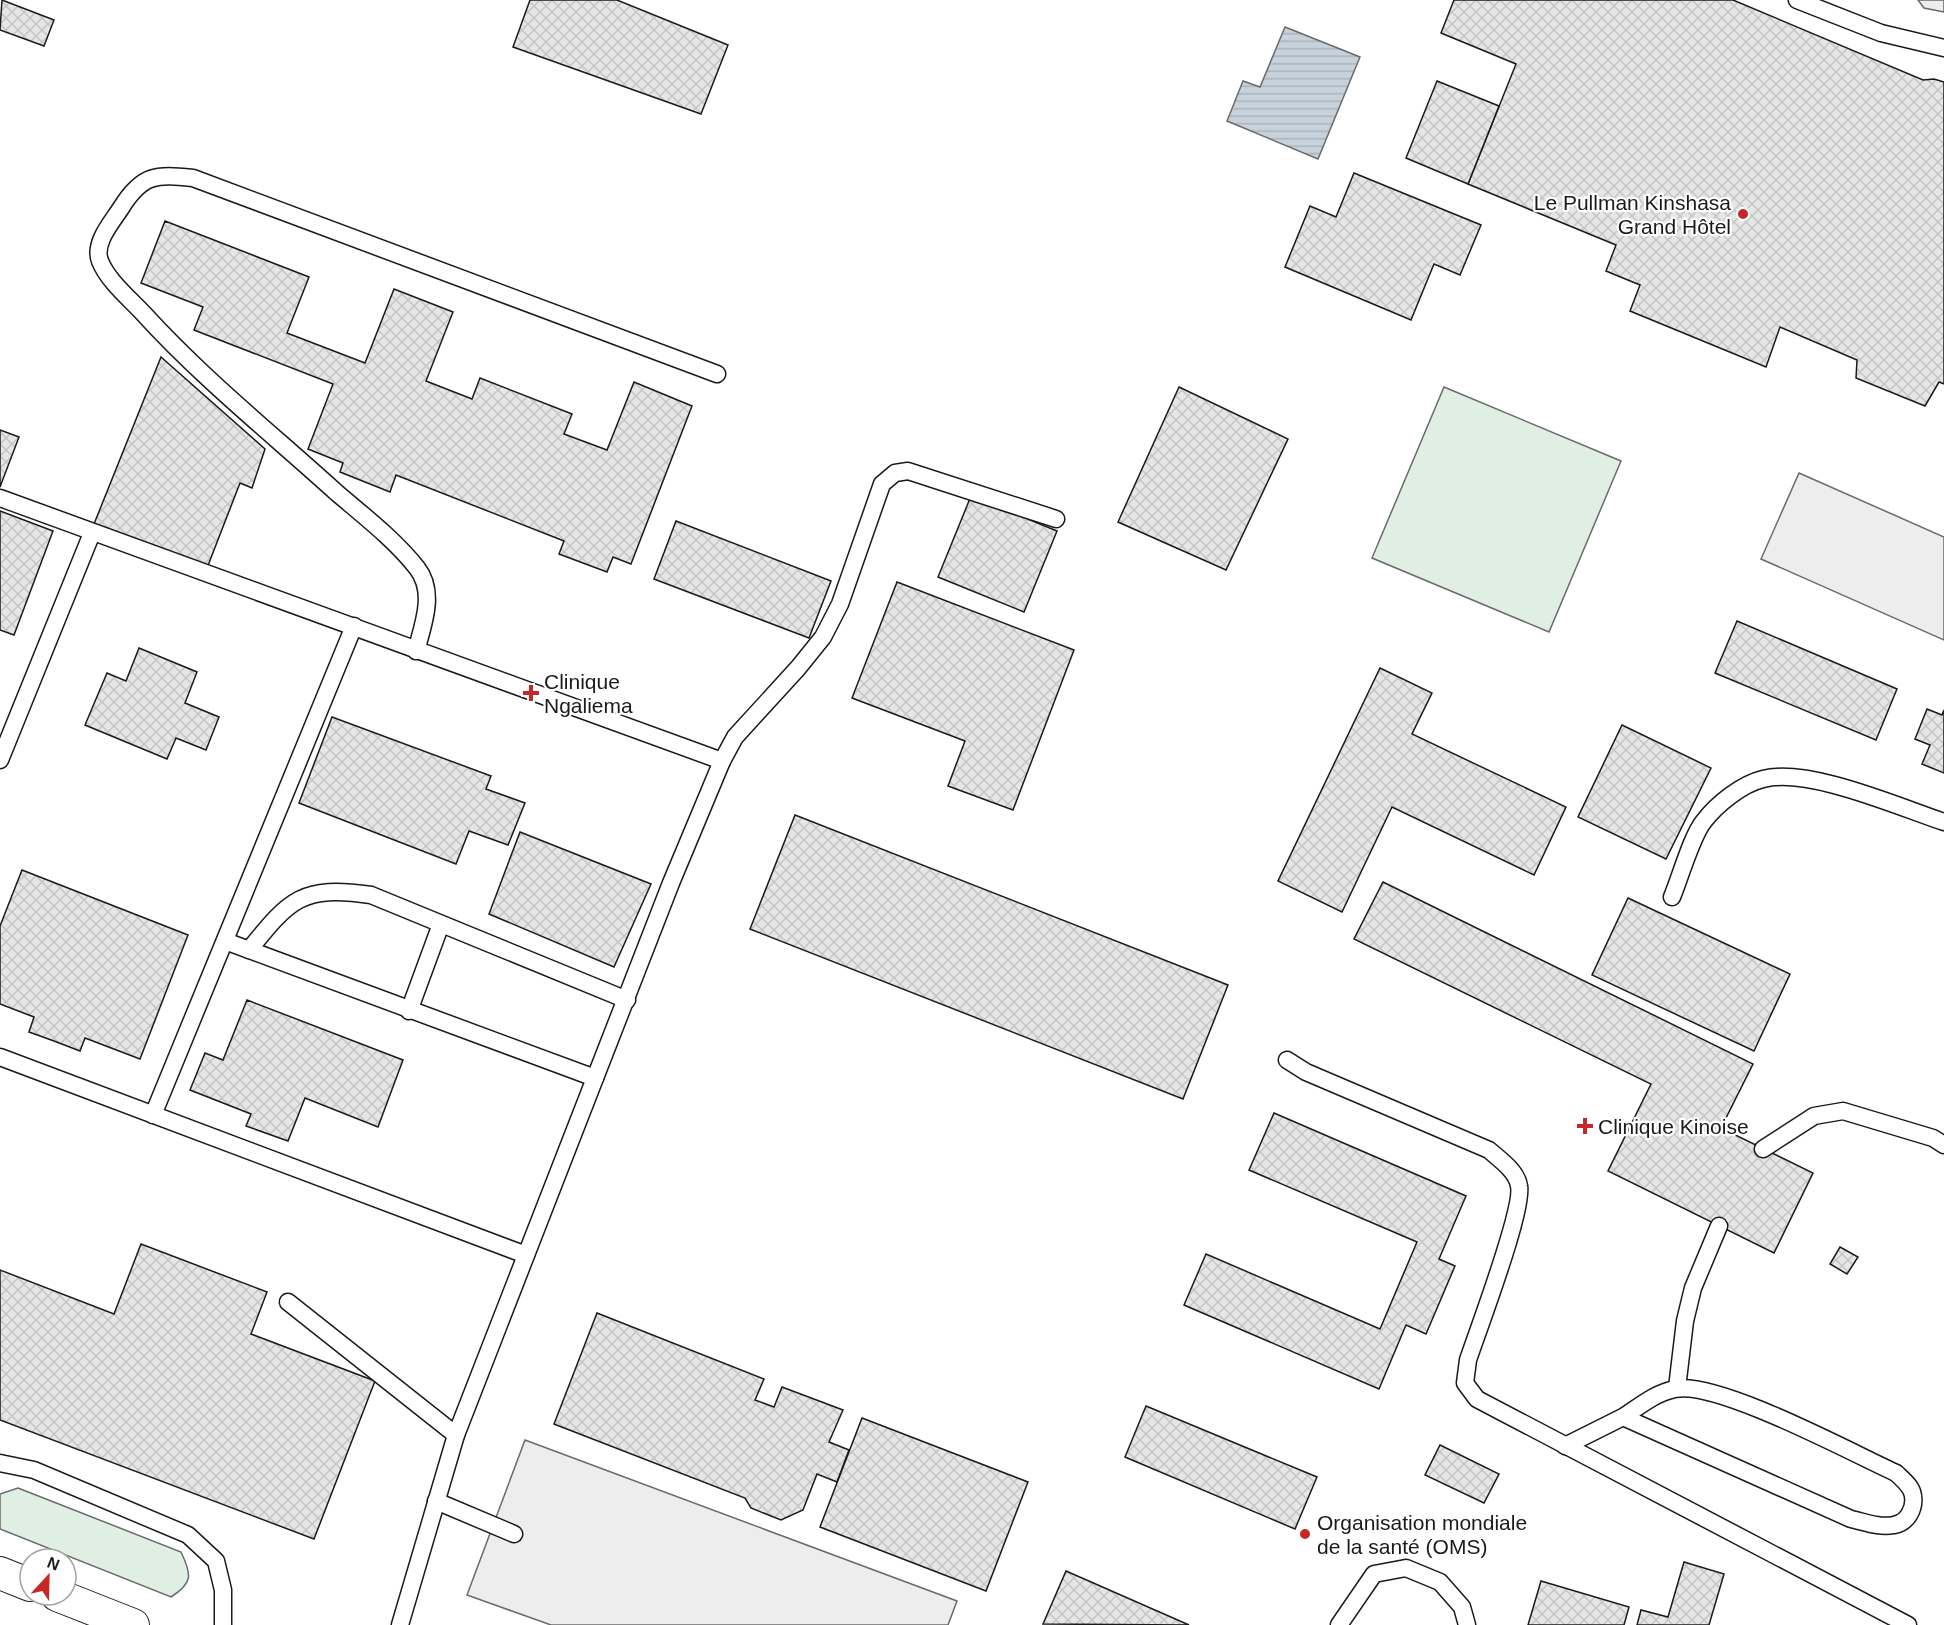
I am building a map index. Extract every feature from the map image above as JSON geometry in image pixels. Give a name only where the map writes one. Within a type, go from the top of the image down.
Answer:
[{"type":"street","points":[[0,1573],[18,1580]]},
{"type":"street","points":[[78,1603],[134,1625]]},
{"type":"lane","points":[[1797,0],[1881,33],[1944,48]]},
{"type":"lane","points":[[416,651],[427,611],[426,590],[418,569],[367,519],[162,334],[108,275],[99,259],[101,238],[132,190],[145,180],[165,175],[193,178],[717,374]]},
{"type":"lane","points":[[400,1625],[456,1435],[671,883],[722,761],[735,737],[823,637],[840,604],[882,484],[895,473],[908,471],[1056,519]]},
{"type":"lane","points":[[0,498],[722,761]]},
{"type":"lane","points":[[0,760],[92,533]]},
{"type":"lane","points":[[153,1115],[354,626]]},
{"type":"lane","points":[[1672,897],[1703,822],[1730,796],[1763,779],[1805,778],[1843,787],[1944,822]]},
{"type":"lane","points":[[249,950],[280,912],[296,899],[316,893],[348,892],[371,896],[627,1000]]},
{"type":"lane","points":[[408,1011],[441,924]]},
{"type":"lane","points":[[225,941],[408,1011],[595,1078]]},
{"type":"lane","points":[[0,1057],[526,1255]]},
{"type":"lane","points":[[1287,1060],[1306,1072],[1490,1150],[1509,1168],[1520,1185],[1515,1215],[1468,1360],[1466,1383],[1477,1399],[1908,1625]]},
{"type":"lane","points":[[1763,1149],[1814,1116],[1843,1111],[1933,1138],[1944,1145]]},
{"type":"lane","points":[[1677,1388],[1685,1320],[1693,1288],[1719,1226]]},
{"type":"lane","points":[[288,1302],[456,1435]]},
{"type":"lane","points":[[1565,1446],[1623,1417],[1653,1397],[1677,1388],[1722,1394],[1896,1473],[1913,1495],[1912,1509],[1907,1518],[1897,1525],[1880,1526],[1851,1519],[1623,1417]]},
{"type":"lane","points":[[0,1463],[34,1470],[188,1535],[216,1561],[223,1590],[223,1625]]},
{"type":"lane","points":[[436,1501],[514,1534]]},
{"type":"lane","points":[[1339,1625],[1374,1574],[1406,1568],[1440,1582],[1462,1607],[1467,1625]]},
{"type":"green space","points":[[1444,387],[1621,461],[1549,632],[1372,558]]},
{"type":"green space","points":[[18,1488],[181,1552],[187,1567],[187,1583],[171,1597],[78,1560],[78,1547],[45,1547],[0,1529],[0,1494]]},
{"type":"shaded area","points":[[1918,0],[1944,0],[1944,12],[1924,8]]},
{"type":"shaded area","points":[[1285,27],[1360,57],[1318,159],[1227,121],[1243,81],[1260,87]]},
{"type":"shaded area","points":[[1799,473],[1944,537],[1944,640],[1761,559]]},
{"type":"shaded area","points":[[525,1440],[957,1601],[948,1625],[551,1625],[467,1595]]},
{"type":"building","points":[[2,0],[54,20],[44,46],[0,30]]},
{"type":"building","points":[[530,0],[617,0],[728,45],[701,114],[513,47]]},
{"type":"building","name":"Le Pullman Kinshasa Grand Hôtel","points":[[1454,0],[1733,0],[1923,80],[1934,79],[1944,82],[1944,384],[1939,382],[1925,406],[1856,378],[1857,360],[1780,327],[1766,367],[1630,311],[1640,285],[1606,271],[1616,245],[1468,184],[1516,64],[1441,33]]},
{"type":"building","points":[[1437,81],[1499,106],[1468,184],[1406,158]]},
{"type":"building","points":[[1354,173],[1481,225],[1460,275],[1434,264],[1411,320],[1285,267],[1310,206],[1336,217]]},
{"type":"building","points":[[165,221],[309,277],[287,333],[365,363],[394,289],[453,312],[426,381],[472,399],[480,378],[572,414],[564,434],[607,450],[634,382],[692,406],[631,564],[613,557],[607,572],[559,554],[564,541],[396,475],[390,492],[340,472],[343,463],[308,449],[333,384],[194,330],[203,307],[141,283]]},
{"type":"building","points":[[161,357],[265,449],[252,488],[240,483],[207,568],[94,524]]},
{"type":"building","points":[[1179,387],[1288,439],[1226,570],[1118,522]]},
{"type":"building","points":[[0,430],[19,437],[0,487]]},
{"type":"building","points":[[971,496],[1057,531],[1024,612],[938,577]]},
{"type":"building","points":[[0,511],[53,531],[14,635],[0,630]]},
{"type":"building","points":[[676,521],[831,581],[809,638],[654,579]]},
{"type":"building","points":[[897,582],[1074,650],[1013,810],[948,786],[965,741],[852,698]]},
{"type":"building","points":[[1737,621],[1897,689],[1876,740],[1715,673]]},
{"type":"building","points":[[139,648],[197,672],[185,703],[219,717],[206,750],[176,738],[167,759],[85,725],[107,673],[126,681]]},
{"type":"building","points":[[1380,668],[1432,693],[1412,734],[1566,807],[1534,875],[1392,807],[1342,912],[1278,881]]},
{"type":"building","points":[[1927,709],[1942,715],[1944,710],[1944,773],[1922,764],[1930,745],[1915,739]]},
{"type":"building","points":[[332,717],[491,776],[486,789],[525,803],[508,845],[469,831],[456,864],[299,803]]},
{"type":"building","points":[[1622,725],[1711,768],[1666,859],[1578,817]]},
{"type":"building","points":[[795,815],[1228,985],[1183,1099],[750,929]]},
{"type":"building","points":[[520,832],[651,884],[614,967],[489,914]]},
{"type":"building","points":[[22,870],[188,935],[140,1059],[85,1038],[80,1051],[29,1032],[34,1017],[0,1004],[0,926]]},
{"type":"building","points":[[1383,882],[1753,1064],[1721,1128],[1813,1173],[1774,1253],[1608,1171],[1651,1084],[1354,939]]},
{"type":"building","points":[[1628,898],[1790,974],[1754,1051],[1592,975]]},
{"type":"building","points":[[247,1000],[403,1060],[378,1127],[305,1098],[288,1141],[246,1126],[251,1114],[190,1090],[205,1053],[223,1060]]},
{"type":"building","points":[[1274,1113],[1466,1196],[1439,1259],[1455,1266],[1426,1334],[1406,1325],[1379,1389],[1184,1305],[1206,1254],[1380,1329],[1417,1242],[1249,1170]]},
{"type":"building","points":[[141,1244],[267,1292],[251,1334],[375,1381],[314,1539],[0,1420],[0,1270],[114,1314]]},
{"type":"building","points":[[1840,1247],[1858,1257],[1847,1274],[1830,1264]]},
{"type":"building","points":[[597,1313],[764,1379],[755,1400],[774,1407],[782,1387],[843,1410],[829,1442],[849,1450],[837,1482],[817,1474],[803,1510],[781,1520],[751,1508],[745,1498],[554,1424]]},
{"type":"building","points":[[1146,1406],[1317,1477],[1295,1529],[1125,1457]]},
{"type":"building","points":[[862,1418],[1028,1482],[986,1591],[820,1527]]},
{"type":"building","points":[[1440,1445],[1499,1474],[1484,1503],[1425,1475]]},
{"type":"building","points":[[1684,1562],[1724,1574],[1709,1625],[1637,1625],[1641,1610],[1668,1617]]},
{"type":"building","points":[[1066,1571],[1189,1625],[1043,1624]]},
{"type":"building","points":[[1541,1581],[1629,1607],[1624,1625],[1528,1625]]},
{"type":"place","name":"Le Pullman Kinshasa Grand Hôtel","points":[[1743,214]]},
{"type":"place","name":"Clinique Ngaliema","points":[[531,693]]},
{"type":"place","name":"Clinique Kinoise","points":[[1585,1126]]},
{"type":"place","name":"Organisation mondiale de la santé (OMS)","points":[[1305,1534]]}]
